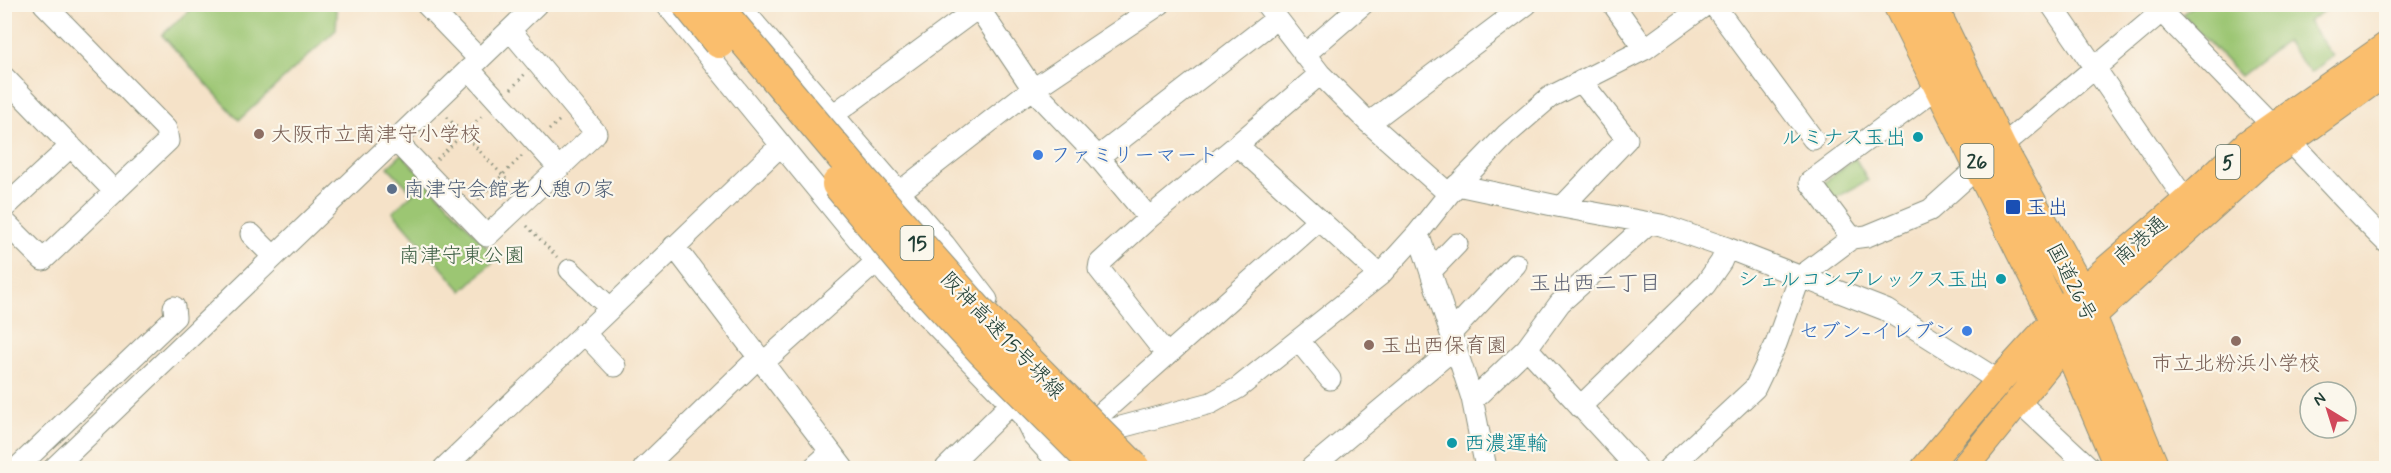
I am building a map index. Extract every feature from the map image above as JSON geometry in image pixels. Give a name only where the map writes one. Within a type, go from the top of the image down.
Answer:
[{"type":"highway","name":"阪神高速15号堺線","points":[[688,4],[927,290],[982,350],[1099,468]]},
{"type":"highway","name":"阪神高速15号堺線","points":[[714,4],[869,188],[977,310],[1134,468]]},
{"type":"highway","name":"国道26号","points":[[1899,4],[1939,86],[2086,304],[2152,468]]},
{"type":"highway","name":"国道26号","points":[[1930,4],[1989,157],[2121,468]]},
{"type":"highway","name":"15","points":[[927,290],[989,373],[1031,422],[1076,468]]},
{"type":"main road","name":"南港通","points":[[2086,304],[2239,181],[2282,134],[2386,46]]},
{"type":"main road","name":"南港通","points":[[1925,468],[1999,381],[2061,330],[2186,201],[2248,143],[2282,134],[2386,72]]},
{"type":"main road","name":"南港通","points":[[1964,468],[2018,402],[2061,330]]},
{"type":"street","points":[[4,221],[43,260],[168,141],[166,129],[44,4]]},
{"type":"street","points":[[426,4],[474,64],[498,101],[559,168]]},
{"type":"street","points":[[54,468],[537,4]]},
{"type":"street","points":[[666,4],[876,262],[1017,410],[1033,435],[1063,468]]},
{"type":"street","points":[[738,4],[944,244],[995,311],[1100,425],[1146,468]]},
{"type":"street","points":[[849,229],[1033,89],[1160,4]]},
{"type":"street","points":[[1304,55],[1363,4]]},
{"type":"street","points":[[1369,123],[1527,4]]},
{"type":"street","points":[[1613,4],[1645,49]]},
{"type":"street","points":[[1100,425],[1211,403],[1238,388],[1380,275],[1453,189],[1506,135],[1550,97],[1645,49],[1707,4]]},
{"type":"street","points":[[1713,4],[1813,139]]},
{"type":"street","points":[[2051,4],[2186,201]]},
{"type":"street","points":[[833,115],[979,6],[1033,89],[1098,157],[1149,218]]},
{"type":"street","points":[[1669,468],[1755,388],[1776,344],[1800,277],[1852,238],[1867,236],[1930,210],[2095,68],[2157,8],[2340,192],[2357,214],[2386,242]]},
{"type":"street","points":[[1098,157],[1271,12],[1320,74],[1369,123],[1453,189],[1661,225],[1727,248],[1886,310],[1999,381]]},
{"type":"street","points":[[395,140],[487,236],[596,133],[510,30]]},
{"type":"street","points":[[1166,354],[1099,269],[1100,262],[1320,74]]},
{"type":"street","points":[[4,77],[115,192]]},
{"type":"street","points":[[1562,207],[1627,139],[1581,81]]},
{"type":"street","points":[[1852,238],[1810,183],[1939,86]]},
{"type":"street","points":[[1237,145],[1380,275]]},
{"type":"street","points":[[4,208],[71,146]]},
{"type":"street","points":[[444,468],[780,146]]},
{"type":"street","points":[[1100,425],[1166,354],[1319,220]]},
{"type":"street","points":[[1473,400],[1527,348],[1560,303],[1649,223]]},
{"type":"street","points":[[1418,233],[1473,400],[1486,468]]},
{"type":"street","points":[[251,234],[273,256]]},
{"type":"street","points":[[1431,271],[1457,244]]},
{"type":"street","points":[[674,246],[837,460],[813,468]]},
{"type":"street","points":[[1580,406],[1705,285],[1721,262],[1727,248]]},
{"type":"street","points":[[644,468],[761,360],[876,262]]},
{"type":"street","points":[[1311,468],[1454,339],[1516,264]]},
{"type":"street","points":[[570,270],[610,308]]},
{"type":"street","points":[[17,468],[175,317],[174,307]]},
{"type":"street","points":[[160,332],[177,349]]},
{"type":"street","points":[[584,333],[615,366]]},
{"type":"street","points":[[1299,341],[1330,379]]},
{"type":"street","points":[[1527,348],[1638,468]]},
{"type":"street","points":[[2018,402],[2090,468]]},
{"type":"street","points":[[946,468],[1017,410]]},
{"type":"street","points":[[1017,410],[1052,433],[1088,468]]},
{"type":"path","points":[[425,171],[537,62]]},
{"type":"path","points":[[464,213],[574,106]]},
{"type":"path","points":[[442,111],[526,199]]},
{"type":"path","points":[[527,226],[570,270]]},
{"type":"green space","points":[[2196,4],[2332,5],[2308,22],[2333,56],[2310,73],[2286,41],[2240,76],[2182,14]]},
{"type":"green space","points":[[195,5],[331,5],[337,11],[336,30],[239,120],[162,35]]},
{"type":"green space","name":"南津守東公園","points":[[402,154],[497,258],[462,291],[393,212],[413,193],[388,167]]},
{"type":"green space","points":[[1855,158],[1868,180],[1830,201],[1820,186]]},
{"type":"place","name":"大阪市立南津守小学校","points":[[259,134]]},
{"type":"place","name":"ルミナス玉出","points":[[1918,137]]},
{"type":"place","name":"ファミリーマート","points":[[1038,155]]},
{"type":"place","name":"南津守会館老人憩の家","points":[[392,189]]},
{"type":"place","name":"玉出","points":[[2013,207]]},
{"type":"place","name":"シェルコンプレックス玉出","points":[[2001,279]]},
{"type":"place","name":"セブン-イレブン","points":[[1967,331]]},
{"type":"place","name":"市立北粉浜小学校","points":[[2236,341]]},
{"type":"place","name":"玉出西保育園","points":[[1369,345]]},
{"type":"place","name":"西濃運輸","points":[[1452,443]]},
{"type":"district","name":"玉出西二丁目","points":[[1595,282]]}]
